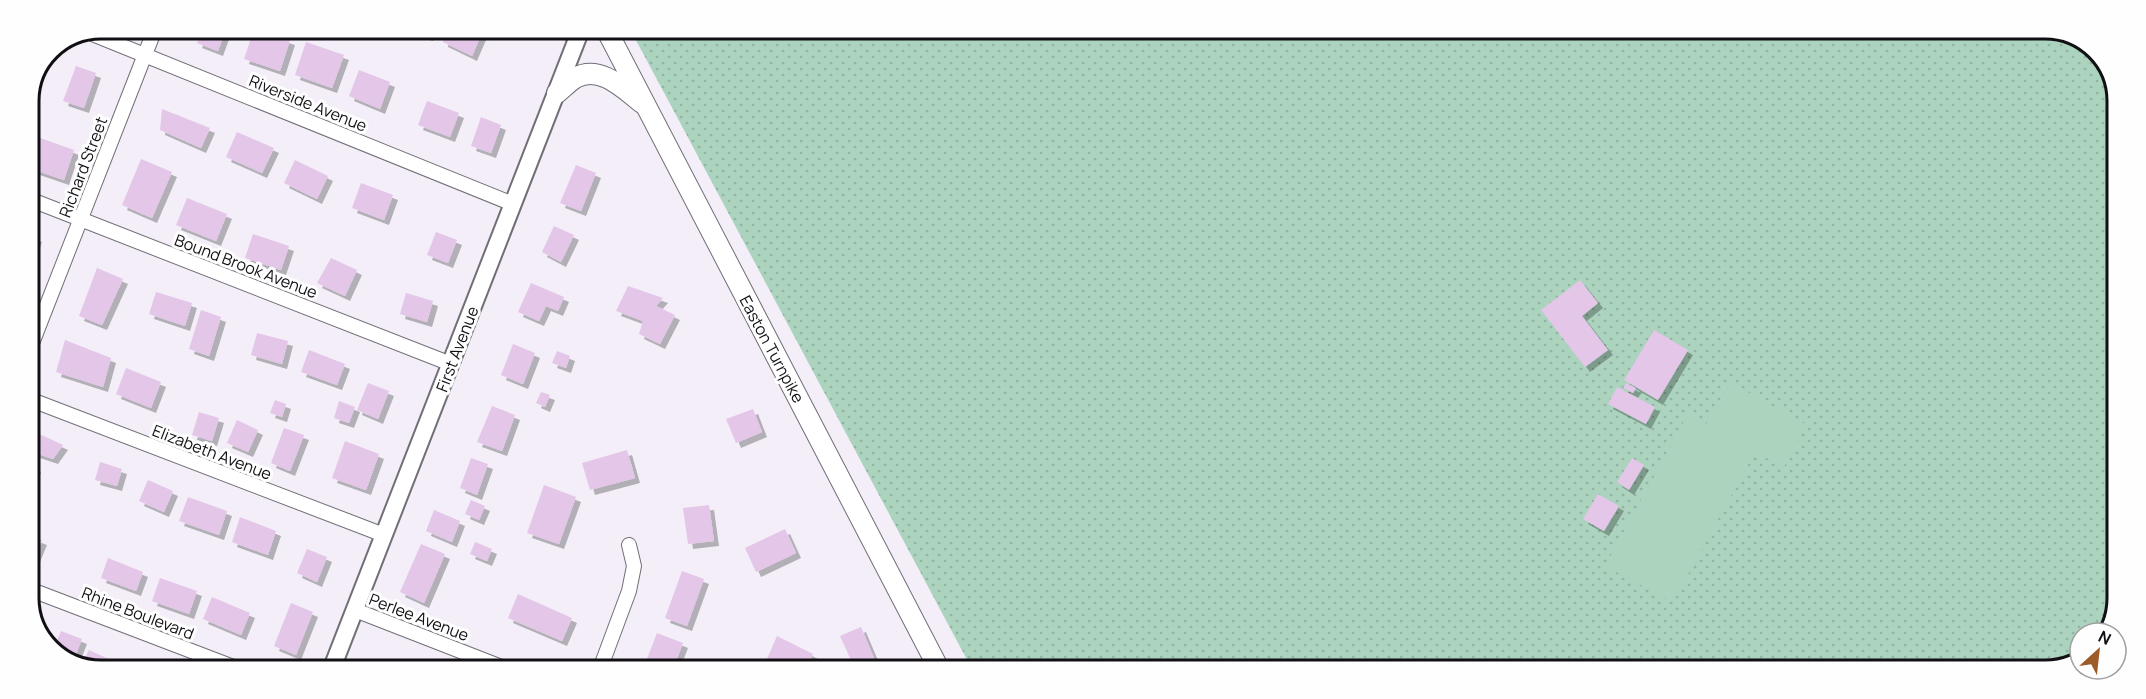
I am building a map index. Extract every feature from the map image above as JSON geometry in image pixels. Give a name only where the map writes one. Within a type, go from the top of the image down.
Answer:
[{"type":"main road","name":"Easton Turnpike","points":[[611,39],[934,660]]},
{"type":"main road","points":[[557,93],[574,79],[592,74],[604,77],[646,106]]},
{"type":"street","name":"Riverside Avenue","points":[[106,39],[513,204]]},
{"type":"street","name":"Richard Street","points":[[39,325],[150,39]]},
{"type":"street","name":"First Avenue","points":[[335,660],[578,39]]},
{"type":"street","name":"Bound Brook Avenue","points":[[39,203],[451,364]]},
{"type":"street","name":"Elizabeth Avenue","points":[[39,403],[384,535]]},
{"type":"street","points":[[603,660],[629,591],[634,566],[629,545]]},
{"type":"street","name":"Rhine Boulevard","points":[[39,593],[215,660]]},
{"type":"street","name":"Perlee Avenue","points":[[355,610],[481,660]]},
{"type":"green space","points":[[635,39],[2045,39],[2061,41],[2076,47],[2092,60],[2099,70],[2107,97],[2107,598],[2102,621],[2068,621],[2068,656],[2045,660],[967,660]]},
{"type":"green space","points":[[1730,382],[1807,425],[1784,467],[1755,452],[1673,602],[1605,566],[1688,414],[1706,424]]},
{"type":"building","points":[[199,39],[222,39],[218,51],[197,43]]},
{"type":"building","points":[[251,39],[290,40],[280,71],[244,59]]},
{"type":"building","points":[[443,39],[479,39],[472,56],[443,42]]},
{"type":"building","points":[[306,42],[344,55],[332,88],[295,75]]},
{"type":"building","points":[[76,66],[96,73],[84,108],[63,101]]},
{"type":"building","points":[[359,70],[390,82],[380,109],[349,96]]},
{"type":"building","points":[[427,101],[459,113],[450,137],[418,125]]},
{"type":"building","points":[[162,109],[210,128],[201,148],[160,130]]},
{"type":"building","points":[[481,117],[501,125],[491,153],[471,146]]},
{"type":"building","points":[[237,132],[274,148],[262,173],[226,157]]},
{"type":"building","points":[[39,138],[74,150],[64,180],[39,171]]},
{"type":"building","points":[[141,159],[172,172],[152,218],[122,205]]},
{"type":"building","points":[[295,160],[328,176],[317,199],[284,183]]},
{"type":"building","points":[[576,165],[596,173],[581,211],[560,203]]},
{"type":"building","points":[[361,183],[393,195],[384,220],[352,208]]},
{"type":"building","points":[[187,198],[227,214],[216,241],[176,225]]},
{"type":"building","points":[[554,226],[574,235],[561,262],[542,252]]},
{"type":"building","points":[[436,232],[457,240],[448,263],[427,255]]},
{"type":"building","points":[[253,234],[289,246],[281,270],[245,258]]},
{"type":"building","points":[[331,258],[357,270],[345,296],[317,283]]},
{"type":"building","points":[[97,268],[123,279],[102,325],[79,316]]},
{"type":"building","points":[[1580,280],[1598,303],[1582,316],[1608,350],[1585,367],[1541,310]]},
{"type":"building","points":[[531,283],[564,297],[558,311],[546,306],[539,321],[518,312]]},
{"type":"building","points":[[628,286],[663,298],[656,306],[675,315],[660,344],[639,334],[643,321],[616,311]]},
{"type":"building","points":[[156,292],[192,303],[185,326],[149,314]]},
{"type":"building","points":[[406,293],[433,301],[427,322],[400,314]]},
{"type":"building","points":[[201,310],[221,317],[209,356],[189,349]]},
{"type":"building","points":[[1654,330],[1688,350],[1658,400],[1624,380]]},
{"type":"building","points":[[257,333],[288,341],[282,364],[251,355]]},
{"type":"building","points":[[65,340],[111,358],[103,387],[56,372]]},
{"type":"building","points":[[513,344],[535,353],[523,384],[501,375]]},
{"type":"building","points":[[309,350],[345,364],[337,385],[301,372]]},
{"type":"building","points":[[557,351],[570,356],[566,368],[552,363]]},
{"type":"building","points":[[126,368],[161,382],[151,408],[116,394]]},
{"type":"building","points":[[368,383],[389,391],[378,419],[357,410]]},
{"type":"building","points":[[1626,383],[1636,388],[1633,393],[1623,388]]},
{"type":"building","points":[[1617,387],[1655,407],[1646,424],[1608,404]]},
{"type":"building","points":[[541,392],[550,395],[545,407],[536,403]]},
{"type":"building","points":[[275,400],[286,404],[282,417],[270,413]]},
{"type":"building","points":[[339,401],[355,407],[349,423],[334,418]]},
{"type":"building","points":[[492,406],[515,415],[502,451],[477,442]]},
{"type":"building","points":[[753,409],[762,432],[736,443],[726,419]]},
{"type":"building","points":[[199,412],[219,418],[212,441],[192,435]]},
{"type":"building","points":[[237,420],[258,430],[248,452],[227,443]]},
{"type":"building","points":[[284,428],[304,435],[290,471],[271,463]]},
{"type":"building","points":[[39,434],[63,445],[53,459],[39,454]]},
{"type":"building","points":[[345,441],[379,454],[366,490],[332,478]]},
{"type":"building","points":[[627,450],[635,478],[590,490],[582,463]]},
{"type":"building","points":[[471,458],[488,464],[477,495],[460,488]]},
{"type":"building","points":[[1632,458],[1644,465],[1629,490],[1617,482]]},
{"type":"building","points":[[100,462],[122,469],[117,486],[95,480]]},
{"type":"building","points":[[148,480],[173,491],[164,512],[139,501]]},
{"type":"building","points":[[544,485],[576,497],[559,544],[527,533]]},
{"type":"building","points":[[1598,494],[1619,506],[1604,531],[1583,519]]},
{"type":"building","points":[[188,497],[227,511],[219,535],[179,521]]},
{"type":"building","points":[[471,500],[485,506],[479,520],[465,514]]},
{"type":"building","points":[[709,505],[714,541],[688,544],[683,508]]},
{"type":"building","points":[[434,510],[460,521],[452,542],[426,531]]},
{"type":"building","points":[[240,517],[276,531],[268,555],[232,542]]},
{"type":"building","points":[[785,529],[796,553],[756,572],[745,548]]},
{"type":"building","points":[[475,542],[492,549],[487,561],[470,554]]},
{"type":"building","points":[[421,544],[445,554],[424,603],[400,592]]},
{"type":"building","points":[[307,549],[327,557],[317,582],[297,573]]},
{"type":"building","points":[[108,558],[143,572],[136,591],[101,578]]},
{"type":"building","points":[[682,571],[704,579],[687,626],[665,618]]},
{"type":"building","points":[[160,578],[197,591],[189,614],[152,601]]},
{"type":"building","points":[[518,594],[572,618],[562,641],[508,618]]},
{"type":"building","points":[[212,597],[250,613],[241,635],[203,619]]},
{"type":"building","points":[[291,603],[313,612],[296,655],[274,646]]},
{"type":"building","points":[[861,627],[874,658],[851,660],[840,636]]},
{"type":"building","points":[[61,631],[82,639],[76,654],[57,642]]},
{"type":"building","points":[[657,633],[683,643],[676,660],[646,660]]},
{"type":"building","points":[[777,636],[813,654],[810,660],[767,659]]},
{"type":"building","points":[[89,650],[111,660],[101,660],[85,658]]}]
